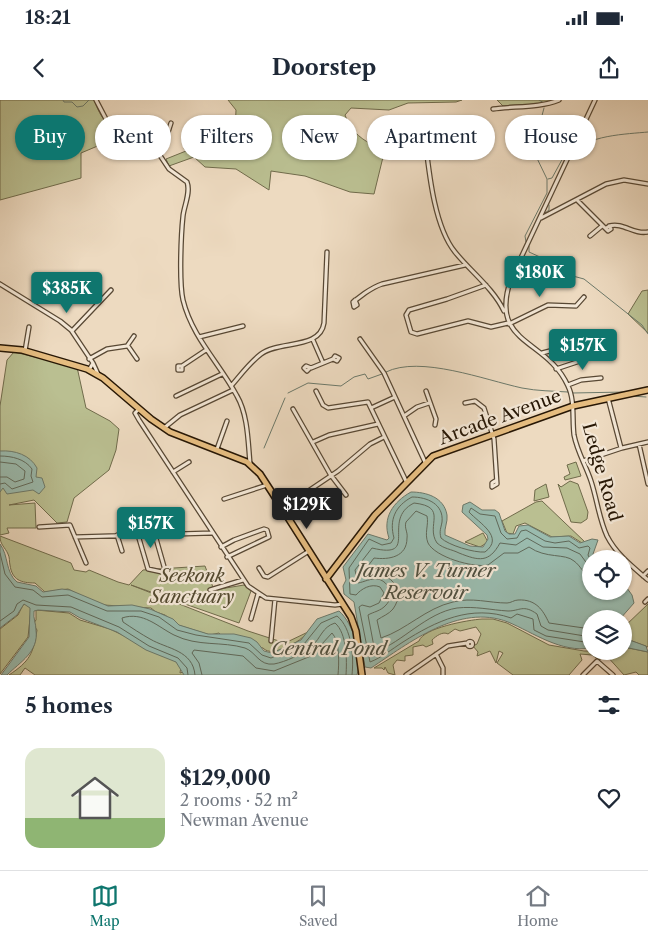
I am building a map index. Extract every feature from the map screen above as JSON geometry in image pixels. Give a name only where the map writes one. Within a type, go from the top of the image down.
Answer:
[{"type":"main road","points":[[0,348],[25,351],[98,374],[133,404],[138,411],[163,428],[250,464],[283,508],[347,611],[354,626],[362,675]]},
{"type":"main road","name":"Arcade Avenue","points":[[326,579],[367,525],[406,481],[425,462],[440,452],[572,406],[648,390]]},
{"type":"street","points":[[96,100],[105,115]]},
{"type":"street","points":[[493,109],[515,106],[543,106],[559,100]]},
{"type":"street","points":[[508,324],[506,302],[511,279],[594,100]]},
{"type":"street","points":[[164,160],[169,169],[188,186],[183,218],[182,289],[184,302],[206,350],[232,388],[241,405],[250,464]]},
{"type":"street","points":[[429,160],[440,227],[465,265],[486,285],[506,314]]},
{"type":"street","points":[[540,219],[612,182],[624,180],[648,184]]},
{"type":"street","points":[[577,200],[606,227]]},
{"type":"street","points":[[590,236],[606,227],[618,224],[634,232],[648,232]]},
{"type":"street","points":[[163,428],[180,416],[232,388],[262,354],[288,344],[313,340],[319,336],[323,329],[327,252]]},
{"type":"street","points":[[355,300],[382,284],[465,265]]},
{"type":"street","points":[[0,284],[36,304],[72,331],[98,374]]},
{"type":"street","points":[[486,285],[447,300],[409,310],[406,315],[411,331],[417,334],[471,321],[491,327],[508,324],[543,306],[553,304],[574,306],[584,297]]},
{"type":"street","points":[[72,331],[111,290]]},
{"type":"street","points":[[500,304],[506,302]]},
{"type":"street","name":"Ledge Road","points":[[508,324],[542,353],[568,385],[572,406],[574,437],[607,536],[617,551],[648,580]]},
{"type":"street","points":[[199,337],[243,326]]},
{"type":"street","points":[[25,351],[29,327]]},
{"type":"street","points":[[128,346],[134,336]]},
{"type":"street","points":[[360,338],[384,373],[425,462]]},
{"type":"street","points":[[313,340],[323,363]]},
{"type":"street","points":[[542,353],[573,345]]},
{"type":"street","points":[[90,359],[107,349],[128,346]]},
{"type":"street","points":[[128,346],[137,359]]},
{"type":"street","points":[[182,366],[206,350]]},
{"type":"street","points":[[310,368],[333,359]]},
{"type":"street","points":[[556,369],[580,361]]},
{"type":"street","points":[[89,370],[92,363]]},
{"type":"street","points":[[176,396],[222,374]]},
{"type":"street","points":[[568,385],[582,380],[601,378]]},
{"type":"street","points":[[316,391],[324,407],[328,408],[367,401],[406,481]]},
{"type":"street","points":[[426,391],[436,419],[434,425]]},
{"type":"street","points":[[371,408],[395,398]]},
{"type":"street","points":[[608,398],[621,448]]},
{"type":"street","points":[[465,403],[469,401],[481,404],[496,446],[495,481]]},
{"type":"street","points":[[404,416],[417,406],[429,402]]},
{"type":"street","points":[[293,409],[332,476],[346,495]]},
{"type":"street","points":[[138,411],[138,417],[243,580],[258,594],[275,599],[339,606],[343,604]]},
{"type":"street","points":[[217,449],[227,421]]},
{"type":"street","points":[[313,442],[329,435],[378,424]]},
{"type":"street","points":[[283,508],[332,476],[370,444],[384,437]]},
{"type":"street","points":[[583,461],[621,448],[648,442]]},
{"type":"street","points":[[639,444],[648,484]]},
{"type":"street","points":[[173,472],[189,462]]},
{"type":"street","points":[[224,499],[267,485]]},
{"type":"street","points":[[39,527],[69,524],[86,563]]},
{"type":"street","points":[[221,547],[234,540],[266,529],[269,536],[227,556]]},
{"type":"street","points":[[75,537],[212,533]]},
{"type":"street","points":[[117,535],[122,551]]},
{"type":"street","points":[[138,535],[148,567],[154,572],[165,570],[155,535]]},
{"type":"street","points":[[259,568],[264,576],[268,577],[309,551]]},
{"type":"street","points":[[643,576],[648,571]]},
{"type":"street","points":[[210,590],[243,580]]},
{"type":"street","points":[[251,619],[258,594]]},
{"type":"street","points":[[271,640],[275,599]]},
{"type":"street","points":[[406,675],[452,645],[467,643]]},
{"type":"street","points":[[436,654],[443,668],[443,675]]},
{"type":"street","points":[[585,674],[597,661],[613,675]]},
{"type":"green space","points":[[0,100],[94,100],[101,115],[95,115],[95,147],[85,151],[85,115],[15,115],[15,160],[81,160],[81,178],[0,200]]},
{"type":"green space","points":[[228,100],[462,100],[456,102],[408,103],[389,110],[351,108],[345,115],[282,115],[282,160],[357,160],[357,134],[367,141],[367,160],[382,160],[374,194],[350,192],[305,176],[271,171],[269,190],[236,169],[205,167],[197,160],[272,160],[272,115],[236,115],[236,110]]},
{"type":"green space","points":[[497,100],[554,100],[536,104],[503,106]]},
{"type":"green space","points":[[181,153],[181,160],[186,160],[169,166],[166,160],[171,160],[171,157]]},
{"type":"green space","points":[[648,290],[648,333],[628,314],[642,291]]},
{"type":"green space","points":[[14,352],[77,367],[86,408],[110,421],[119,429],[116,450],[109,470],[74,498],[67,522],[57,523],[34,500],[9,505],[35,503],[36,528],[7,528],[9,533],[0,535],[0,406],[7,360]]},
{"type":"green space","points":[[576,462],[581,476],[565,480],[564,477],[570,474],[567,465]]},
{"type":"green space","points":[[570,481],[578,484],[588,512],[587,519],[581,523],[571,522],[558,484],[561,487]]},
{"type":"green space","points":[[546,484],[549,497],[534,501],[535,490]]},
{"type":"green space","points":[[542,501],[585,542],[582,543],[571,536],[552,537],[525,523],[516,526],[513,534],[507,533],[502,521],[536,502]]},
{"type":"green space","points":[[483,533],[488,542],[480,547],[465,542]]},
{"type":"green space","name":"Seekonk Sanctuary","points":[[0,536],[71,563],[74,570],[86,572],[89,570],[129,585],[143,570],[205,566],[214,590],[244,585],[251,591],[239,623],[131,585],[248,631],[285,643],[308,632],[287,648],[268,651],[223,638],[219,633],[210,635],[178,625],[165,615],[151,608],[104,605],[68,589],[45,592],[35,583],[21,581],[15,577],[11,570],[9,555],[2,544]]},
{"type":"green space","points":[[648,604],[648,647],[632,641],[632,619]]},
{"type":"green space","points":[[23,605],[30,606],[31,610],[28,637],[0,674],[0,629],[18,615]]},
{"type":"green space","points":[[36,610],[69,613],[80,620],[110,629],[162,656],[168,655],[181,666],[180,673],[183,672],[184,675],[35,675],[25,668],[20,675],[9,675],[26,661],[32,651],[37,630],[33,624],[36,620]]},
{"type":"green space","points":[[493,619],[507,623],[549,645],[582,651],[582,654],[580,654],[582,660],[569,675],[513,675],[497,663],[503,653],[499,651],[496,663],[490,651],[477,656],[478,652],[473,646],[477,644],[481,634],[476,627],[460,631],[455,629],[448,634],[444,633],[438,636],[432,640],[433,644],[426,647],[423,645],[413,647],[413,655],[405,656],[405,661],[397,660],[393,665],[395,675],[388,673],[385,667],[384,670],[382,668],[374,668],[419,641],[422,636],[429,632],[467,621]]},
{"type":"green space","points":[[632,649],[648,652],[648,675],[639,675],[636,672],[624,675],[610,660],[632,660]]},
{"type":"water","points":[[0,451],[22,454],[34,463],[37,468],[36,477],[42,478],[45,487],[39,494],[33,490],[7,494],[3,488],[0,492]]},
{"type":"water","name":"James V. Turner Reservoir","points":[[411,492],[423,493],[438,500],[447,515],[445,535],[470,546],[483,547],[488,539],[487,535],[462,512],[463,505],[470,502],[482,510],[495,510],[499,513],[505,531],[509,534],[515,534],[519,526],[528,525],[550,537],[569,536],[580,543],[592,539],[598,540],[594,550],[582,550],[582,600],[632,600],[632,595],[634,603],[628,610],[582,610],[582,649],[558,645],[508,622],[490,617],[471,618],[435,628],[371,668],[365,667],[354,602],[344,594],[343,586],[346,580],[343,567],[368,534],[387,540],[389,538],[387,531],[388,517],[394,506]]},
{"type":"water","name":"Central Pond","points":[[0,544],[11,574],[17,582],[36,586],[43,592],[62,589],[70,590],[108,606],[132,605],[150,609],[173,619],[179,625],[208,634],[234,634],[251,638],[264,651],[272,653],[301,640],[317,619],[339,611],[349,624],[356,641],[357,675],[184,675],[176,662],[146,650],[117,632],[80,618],[70,612],[38,610],[34,611],[36,638],[32,650],[7,675],[1,675],[29,637],[30,608],[24,604],[17,615],[0,628]]},
{"type":"water","points":[[632,641],[646,646],[648,652],[632,649]]},
{"type":"waterway","points":[[63,100],[64,102],[72,102],[77,107],[83,106],[89,100]]},
{"type":"waterway","points":[[539,100],[544,103]]},
{"type":"waterway","points":[[526,242],[525,236],[547,193],[547,179],[533,150],[544,108]]},
{"type":"waterway","points":[[596,139],[648,132]]},
{"type":"waterway","points":[[548,179],[552,178],[562,160]]},
{"type":"waterway","points":[[545,213],[549,210],[549,205]]},
{"type":"waterway","points":[[529,246],[529,252],[540,257],[541,261],[558,272],[584,279],[642,325],[648,334]]},
{"type":"waterway","points":[[386,372],[400,367],[434,367],[522,388],[568,392]]},
{"type":"waterway","points":[[288,393],[308,383],[341,386],[354,377],[365,374],[368,379],[382,374]]},
{"type":"waterway","points":[[573,393],[626,392]]},
{"type":"waterway","points":[[631,396],[646,397]]},
{"type":"waterway","points":[[264,448],[285,398]]}]
